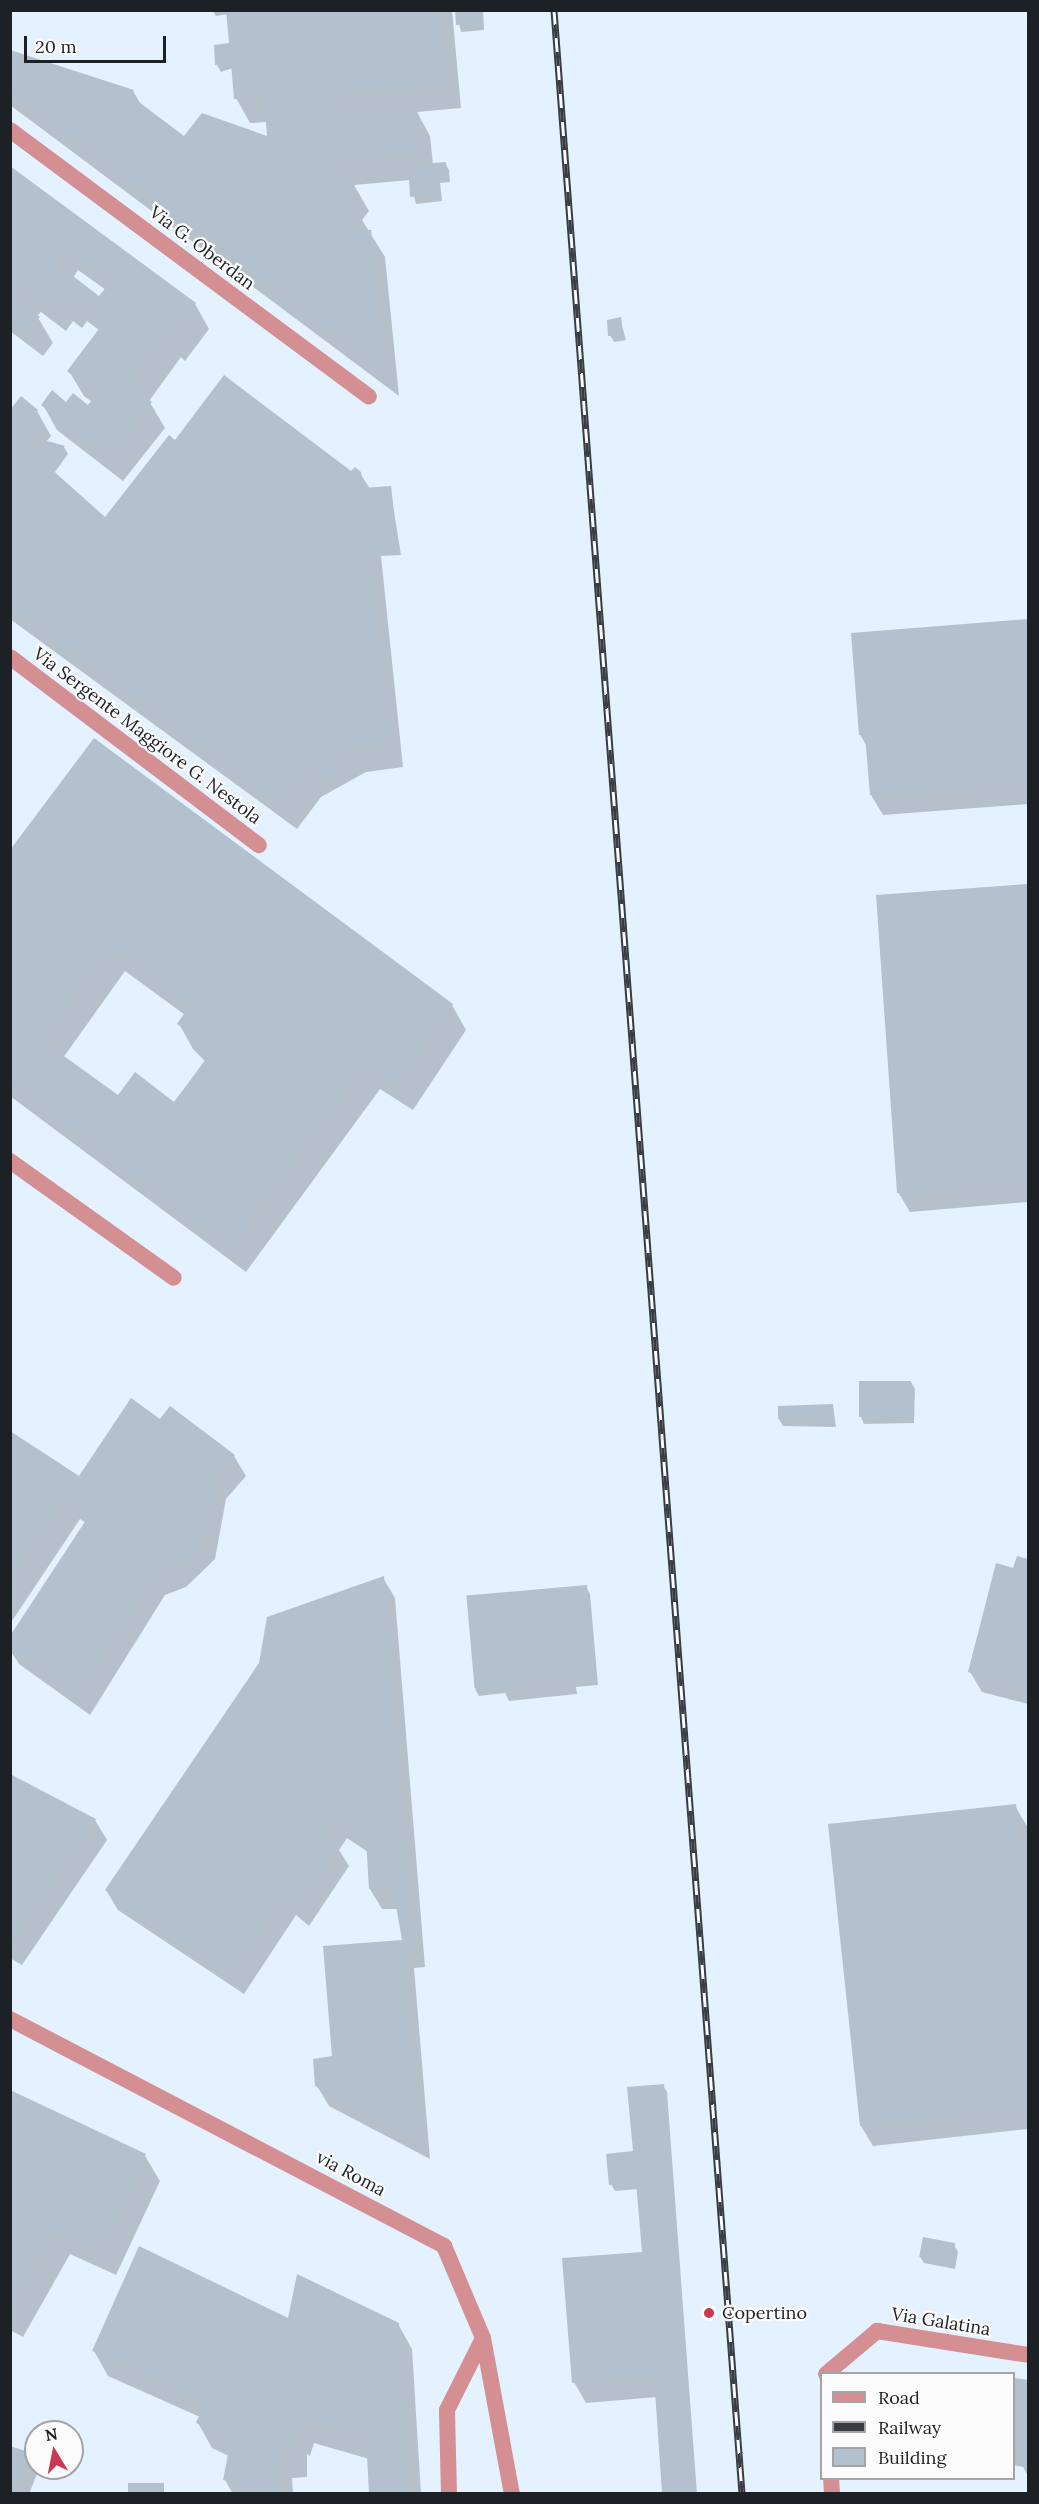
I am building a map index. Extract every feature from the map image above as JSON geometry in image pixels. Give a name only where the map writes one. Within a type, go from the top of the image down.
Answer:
[{"type":"street","name":"Via G. Oberdan","points":[[10,130],[369,397]]},
{"type":"street","name":"Via Sergente Maggiore G. Nestola","points":[[10,657],[259,846]]},
{"type":"street","points":[[10,1161],[174,1278]]},
{"type":"street","name":"via Roma","points":[[10,2019],[444,2246],[483,2338],[512,2493]]},
{"type":"street","name":"Via Galatina","points":[[827,2372],[877,2331],[1029,2355]]},
{"type":"street","points":[[449,2493],[447,2410],[483,2338]]},
{"type":"building","points":[[226,10],[441,10],[448,84],[337,92],[339,115],[417,109],[420,153],[342,159],[327,166],[355,185],[346,198],[355,206],[345,220],[354,230],[371,230],[386,373],[10,92],[10,50],[134,90],[131,96],[184,136],[202,113],[267,136],[264,97],[234,99],[231,63],[215,65],[214,45],[229,43]]},
{"type":"building","points":[[455,10],[481,10],[481,23],[456,25]]},
{"type":"building","points":[[446,162],[447,175],[437,176],[439,195],[410,197],[408,165]]},
{"type":"building","points":[[10,166],[196,303],[171,337],[166,333],[130,384],[152,402],[108,457],[41,405],[52,390],[66,402],[73,393],[88,405],[97,394],[67,371],[105,321],[72,297],[67,304],[59,297],[51,307],[26,288],[16,299],[40,317],[28,332],[10,319]],"holes":[[[64,246],[111,281],[99,296],[53,261]]]},
{"type":"building","points":[[621,317],[623,334],[608,336],[607,320]]},
{"type":"building","points":[[224,375],[351,471],[355,467],[361,472],[363,488],[391,486],[398,548],[370,551],[390,742],[352,748],[332,758],[341,772],[324,782],[317,767],[307,772],[282,805],[10,605],[10,410],[21,396],[38,410],[31,418],[44,428],[29,446],[36,451],[44,440],[65,446],[49,467],[105,517],[169,435],[175,440]]},
{"type":"building","points":[[1028,619],[1028,783],[870,795],[865,735],[859,735],[851,633]]},
{"type":"building","points":[[94,738],[453,1004],[398,1086],[366,1064],[231,1248],[10,1083],[10,850]],"holes":[[[110,947],[190,1005],[177,1024],[199,1040],[196,1046],[209,1055],[174,1102],[135,1072],[118,1095],[43,1041]]]},
{"type":"building","points":[[1028,884],[1028,1181],[897,1193],[876,895]]},
{"type":"building","points":[[859,1381],[911,1381],[911,1417],[859,1417]]},
{"type":"building","points":[[131,1398],[160,1419],[170,1406],[235,1455],[215,1479],[204,1538],[194,1552],[175,1567],[153,1575],[78,1696],[10,1647],[10,1636],[90,1514],[64,1497],[10,1578],[10,1431],[79,1476]]},
{"type":"building","points":[[833,1404],[833,1421],[778,1419],[778,1406]]},
{"type":"building","points":[[1017,1556],[1028,1559],[1028,1688],[968,1672],[996,1563],[1013,1568]]},
{"type":"building","points":[[384,1576],[414,1947],[403,1948],[420,2140],[315,2086],[313,2059],[332,2056],[323,1946],[402,1940],[393,1888],[369,1889],[366,1839],[335,1818],[324,1836],[338,1845],[297,1907],[284,1896],[232,1975],[105,1890],[259,1663],[267,1617]]},
{"type":"building","points":[[587,1585],[595,1678],[475,1688],[466,1596]]},
{"type":"building","points":[[10,1774],[96,1819],[10,1945]]},
{"type":"building","points":[[1016,1804],[1028,1921],[1028,2108],[860,2126],[828,1824]]},
{"type":"building","points":[[664,2084],[694,2493],[662,2493],[654,2376],[572,2383],[562,2258],[642,2252],[636,2182],[609,2185],[606,2154],[633,2151],[627,2087]]},
{"type":"building","points":[[10,2090],[146,2154],[101,2250],[56,2230],[10,2309]]},
{"type":"building","points":[[923,2237],[955,2243],[952,2263],[919,2257]]},
{"type":"building","points":[[139,2246],[288,2318],[297,2274],[399,2323],[409,2493],[369,2493],[366,2438],[300,2419],[296,2431],[293,2430],[294,2452],[279,2453],[280,2493],[246,2493],[247,2484],[223,2480],[231,2439],[196,2423],[205,2402],[92,2351]]},
{"type":"building","points":[[1015,2378],[1028,2380],[1028,2465],[1020,2463],[1020,2454],[1015,2453]]},
{"type":"building","points":[[10,2446],[24,2450],[24,2473],[16,2493],[10,2493]]},
{"type":"building","points":[[128,2483],[164,2483],[164,2493],[128,2493]]},
{"type":"railway","points":[[554,10],[742,2494]]},
{"type":"place","name":"Copertino","points":[[709,2313]]}]
